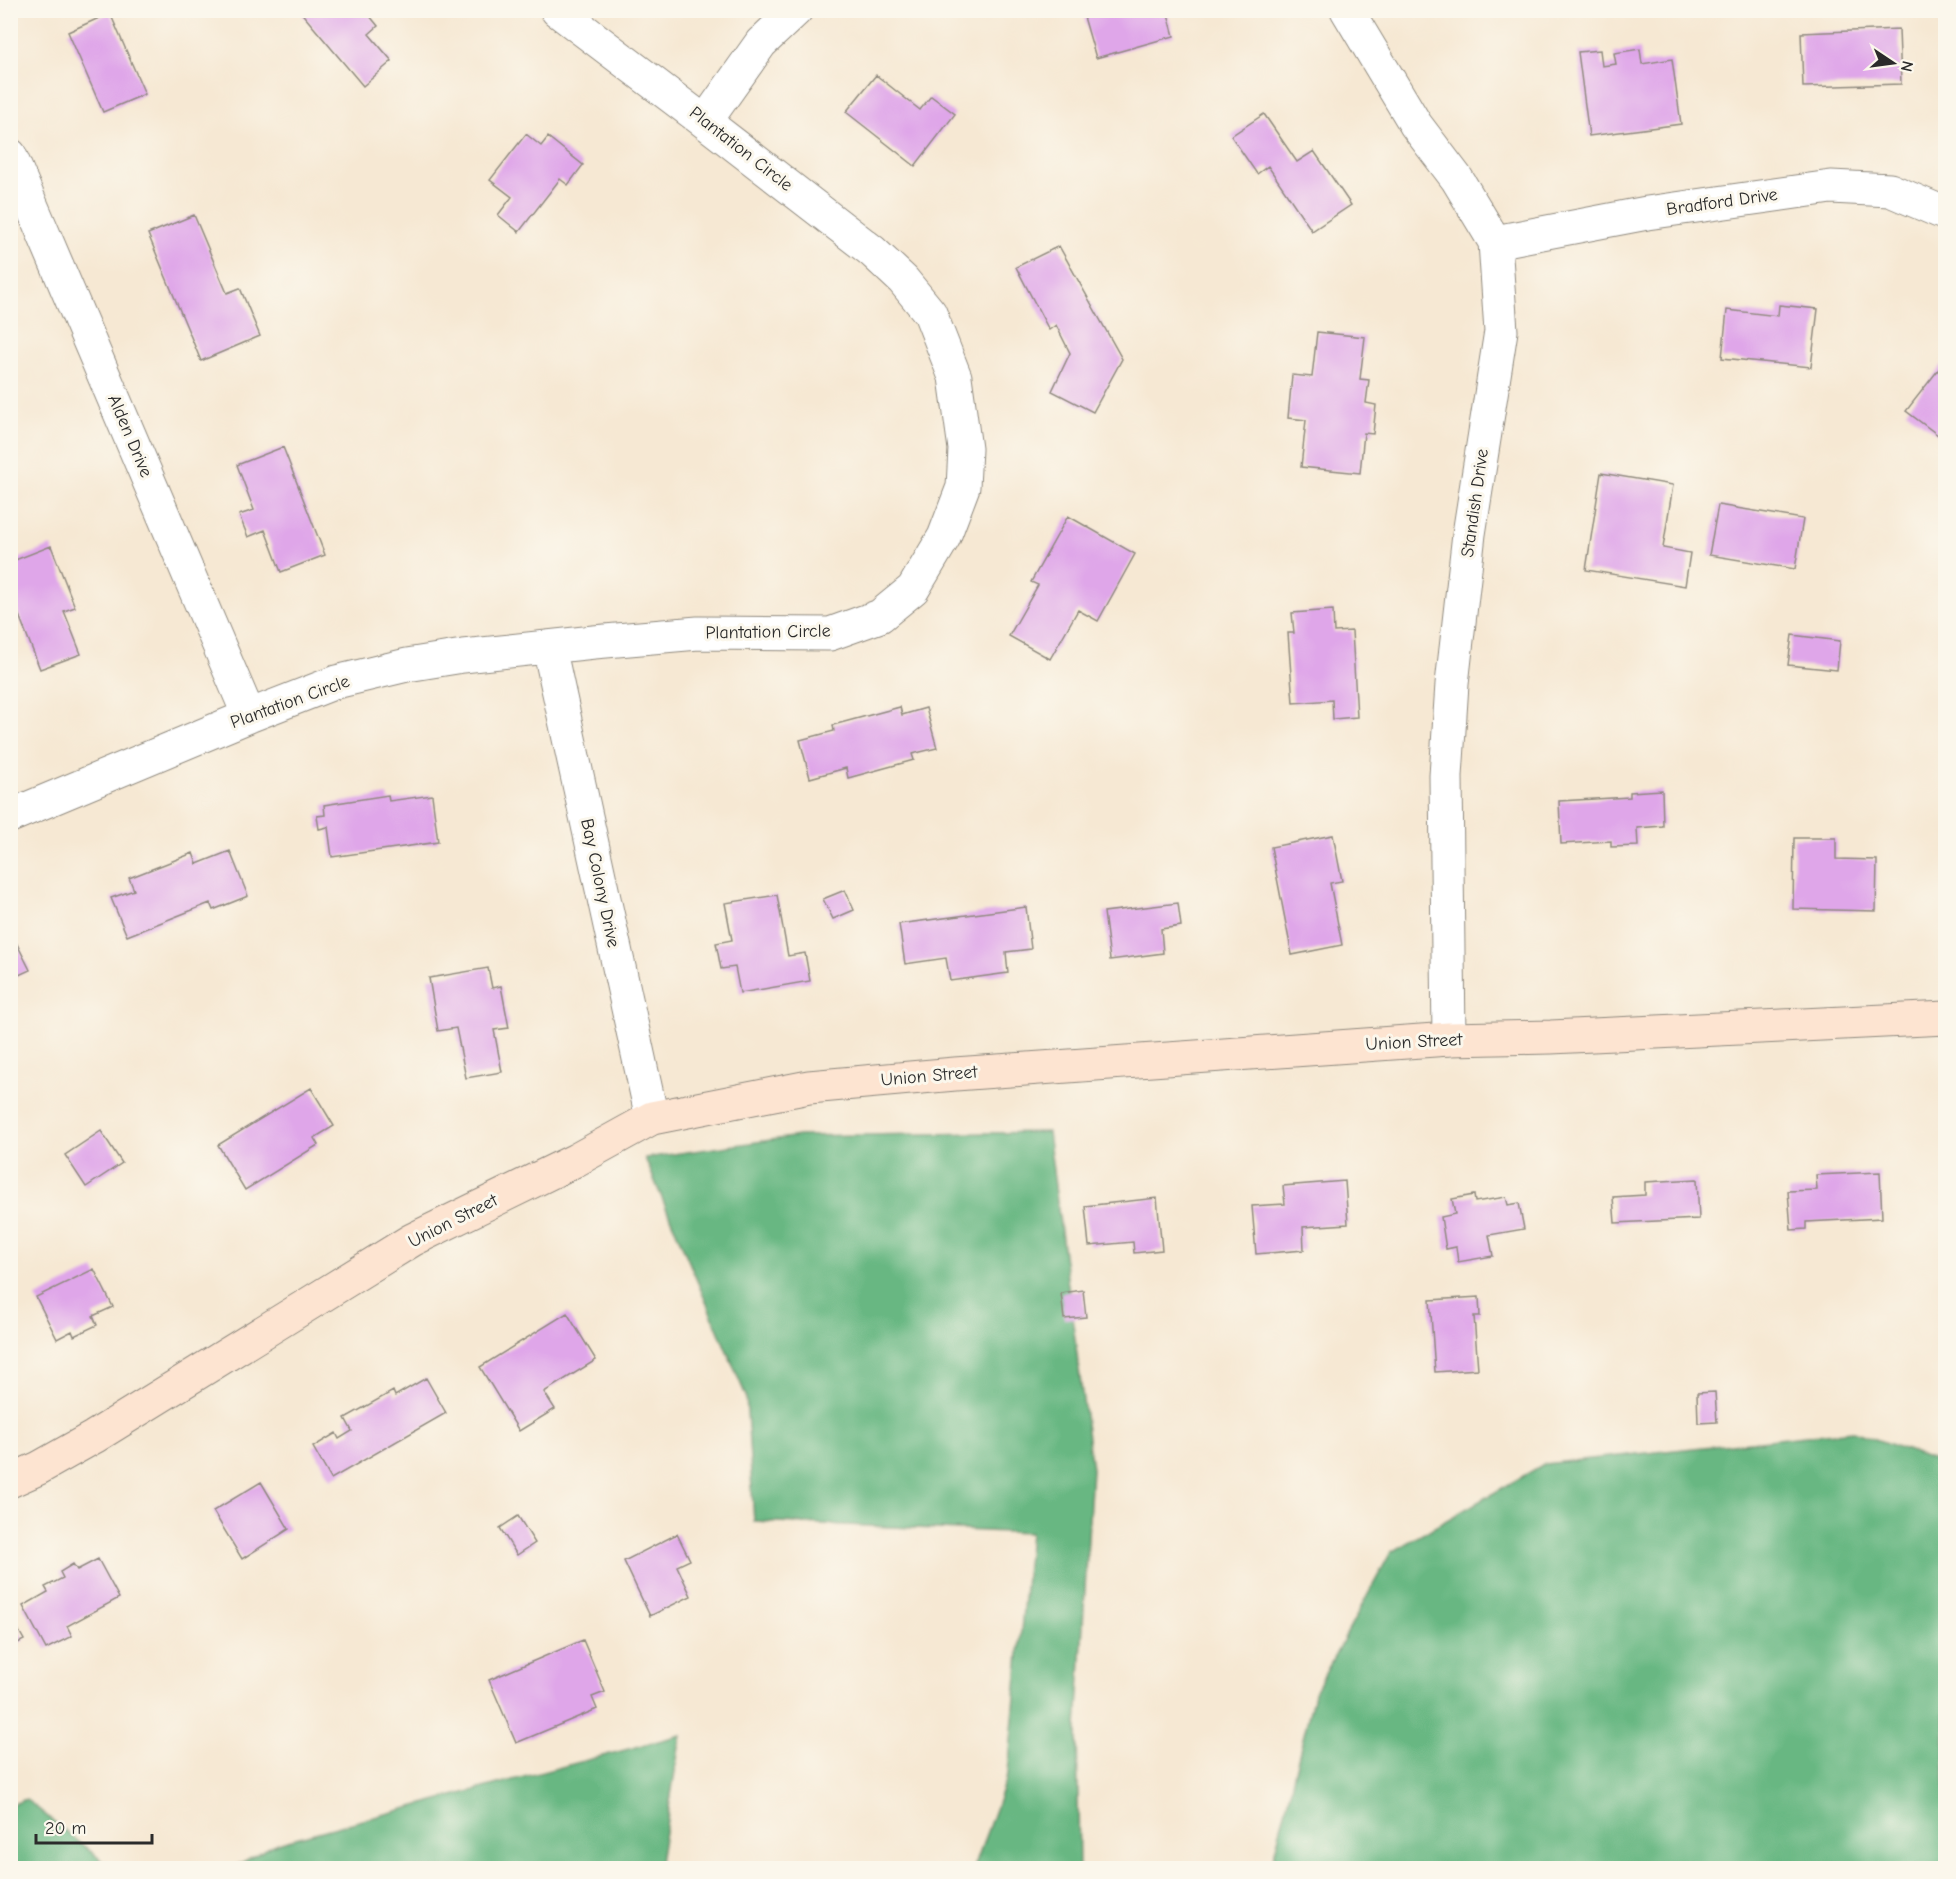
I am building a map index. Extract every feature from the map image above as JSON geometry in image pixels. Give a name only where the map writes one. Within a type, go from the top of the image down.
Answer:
[{"type":"main road","name":"Union Street","points":[[10,1481],[39,1468],[94,1437],[412,1240],[576,1160],[652,1118],[809,1087],[967,1073],[1449,1040],[1946,1018]]},
{"type":"street","name":"Plantation Circle","points":[[10,816],[336,682],[407,665],[463,656],[594,642],[698,633],[830,634],[880,616],[913,589],[945,537],[963,487],[965,448],[955,377],[930,313],[903,280],[872,251],[557,10]]},
{"type":"street","points":[[705,122],[761,43],[796,10]]},
{"type":"street","name":"Standish Drive","points":[[1347,10],[1416,125],[1457,179],[1495,242],[1501,331],[1469,534],[1452,684],[1446,776],[1449,1040]]},
{"type":"street","name":"Alden Drive","points":[[10,155],[249,716]]},
{"type":"street","name":"Bradford Drive","points":[[1495,242],[1647,213],[1831,187],[1890,190],[1946,214]]},
{"type":"street","name":"Bay Colony Drive","points":[[549,647],[652,1118]]},
{"type":"green space","points":[[1048,1132],[1092,1469],[1077,1728],[1079,1868],[974,1868],[1008,1773],[1030,1533],[754,1521],[746,1396],[645,1158],[799,1136]]},
{"type":"green space","points":[[1853,1431],[1945,1464],[1945,1868],[1271,1868],[1314,1694],[1391,1552],[1544,1464]]},
{"type":"green space","points":[[681,1735],[659,1868],[232,1868],[277,1843]]},
{"type":"green space","points":[[26,1799],[111,1868],[11,1868],[11,1805]]},
{"type":"building","points":[[299,10],[365,10],[378,26],[369,34],[392,61],[363,86]]},
{"type":"building","points":[[1082,10],[1167,10],[1174,36],[1096,58]]},
{"type":"building","points":[[110,13],[145,94],[103,112],[68,32]]},
{"type":"building","points":[[1899,29],[1901,84],[1803,87],[1801,33]]},
{"type":"building","points":[[1640,49],[1642,64],[1672,59],[1681,124],[1589,136],[1578,52],[1600,50],[1602,66],[1616,64],[1614,53]]},
{"type":"building","points":[[876,75],[920,110],[931,96],[955,114],[915,166],[846,112]]},
{"type":"building","points":[[1264,114],[1297,162],[1314,151],[1351,205],[1312,231],[1268,166],[1257,174],[1231,136]]},
{"type":"building","points":[[526,134],[541,146],[548,137],[583,165],[568,185],[560,179],[519,232],[498,215],[512,197],[490,180]]},
{"type":"building","points":[[194,215],[227,293],[240,288],[260,336],[201,361],[148,234]]},
{"type":"building","points":[[1059,246],[1122,359],[1093,412],[1052,391],[1070,353],[1056,325],[1049,330],[1016,267]]},
{"type":"building","points":[[1779,305],[1818,309],[1811,367],[1722,358],[1727,310],[1778,316]]},
{"type":"building","points":[[1317,332],[1365,337],[1360,379],[1369,380],[1366,403],[1376,405],[1373,434],[1364,433],[1360,473],[1301,467],[1306,420],[1288,418],[1292,375],[1312,377]]},
{"type":"building","points":[[1942,365],[1946,368],[1946,441],[1906,411]]},
{"type":"building","points":[[283,447],[325,555],[281,572],[265,530],[248,537],[239,515],[254,510],[237,465]]},
{"type":"building","points":[[1601,473],[1673,485],[1663,548],[1690,553],[1685,586],[1586,570]]},
{"type":"building","points":[[1718,505],[1803,519],[1795,569],[1709,555]]},
{"type":"building","points":[[1068,516],[1135,554],[1098,621],[1078,610],[1050,659],[1009,636],[1038,585],[1031,582]]},
{"type":"building","points":[[51,546],[75,607],[64,611],[81,654],[40,669],[10,592],[10,562]]},
{"type":"building","points":[[1333,610],[1334,632],[1352,631],[1357,717],[1333,719],[1332,700],[1293,703],[1288,633],[1294,633],[1292,613]]},
{"type":"building","points":[[1792,635],[1840,641],[1837,670],[1788,665]]},
{"type":"building","points":[[900,707],[902,715],[926,708],[937,748],[912,754],[914,760],[848,778],[846,768],[810,778],[800,740],[834,731],[833,725]]},
{"type":"building","points":[[1662,790],[1663,826],[1637,828],[1638,846],[1611,847],[1611,841],[1561,844],[1559,801],[1630,797],[1630,792]]},
{"type":"building","points":[[388,795],[389,801],[432,795],[438,842],[332,857],[328,827],[319,829],[317,816],[325,815],[324,805]]},
{"type":"building","points":[[1333,835],[1342,881],[1330,883],[1342,945],[1292,955],[1271,847]]},
{"type":"building","points":[[1794,838],[1836,838],[1836,859],[1877,860],[1876,911],[1793,909]]},
{"type":"building","points":[[230,851],[248,896],[213,910],[210,903],[127,936],[111,898],[134,890],[129,878],[193,853],[197,864]]},
{"type":"building","points":[[845,890],[854,910],[833,919],[823,899]]},
{"type":"building","points":[[777,895],[788,956],[805,953],[810,981],[740,993],[735,967],[721,969],[716,943],[732,940],[725,903]]},
{"type":"building","points":[[1178,903],[1181,926],[1161,929],[1163,953],[1110,960],[1104,912]]},
{"type":"building","points":[[1026,907],[1031,949],[1006,952],[1008,973],[950,981],[946,958],[905,964],[899,924]]},
{"type":"building","points":[[10,930],[30,970],[10,979]]},
{"type":"building","points":[[488,968],[492,988],[501,986],[509,1028],[494,1030],[502,1072],[466,1078],[456,1028],[438,1031],[429,978]]},
{"type":"building","points":[[311,1088],[334,1126],[314,1138],[318,1145],[245,1190],[218,1145]]},
{"type":"building","points":[[101,1131],[122,1163],[86,1187],[65,1155]]},
{"type":"building","points":[[1880,1172],[1882,1218],[1806,1222],[1806,1229],[1791,1230],[1788,1191],[1817,1190],[1816,1175]]},
{"type":"building","points":[[1697,1179],[1699,1219],[1615,1223],[1613,1197],[1645,1195],[1645,1182]]},
{"type":"building","points":[[1345,1181],[1348,1224],[1303,1227],[1304,1250],[1256,1254],[1252,1206],[1285,1204],[1283,1186]]},
{"type":"building","points":[[1474,1195],[1475,1202],[1506,1197],[1508,1205],[1519,1203],[1524,1229],[1489,1235],[1493,1256],[1458,1262],[1456,1247],[1446,1249],[1441,1217],[1455,1214],[1452,1199]]},
{"type":"building","points":[[1157,1198],[1162,1250],[1134,1253],[1133,1242],[1089,1246],[1085,1206]]},
{"type":"building","points":[[94,1269],[113,1307],[93,1316],[97,1325],[74,1336],[72,1331],[57,1339],[36,1297]]},
{"type":"building","points":[[1083,1290],[1086,1317],[1064,1319],[1061,1293]]},
{"type":"building","points":[[1479,1297],[1480,1316],[1474,1316],[1478,1369],[1435,1372],[1430,1300]]},
{"type":"building","points":[[567,1313],[596,1360],[544,1392],[555,1409],[519,1431],[480,1367]]},
{"type":"building","points":[[426,1378],[446,1413],[331,1479],[313,1447],[336,1433],[339,1439],[352,1431],[345,1418],[393,1391],[395,1396]]},
{"type":"building","points":[[1715,1392],[1717,1422],[1698,1423],[1697,1393]]},
{"type":"building","points":[[261,1482],[289,1529],[242,1559],[213,1511]]},
{"type":"building","points":[[518,1516],[535,1543],[517,1555],[500,1528]]},
{"type":"building","points":[[677,1534],[690,1560],[677,1566],[691,1596],[650,1616],[624,1561]]},
{"type":"building","points":[[98,1559],[119,1598],[67,1626],[72,1636],[46,1649],[23,1606],[48,1592],[45,1587],[63,1578],[60,1572],[73,1564],[77,1570]]},
{"type":"building","points":[[10,1615],[24,1640],[10,1647]]},
{"type":"building","points":[[583,1640],[605,1692],[592,1697],[597,1709],[516,1743],[489,1680]]}]
